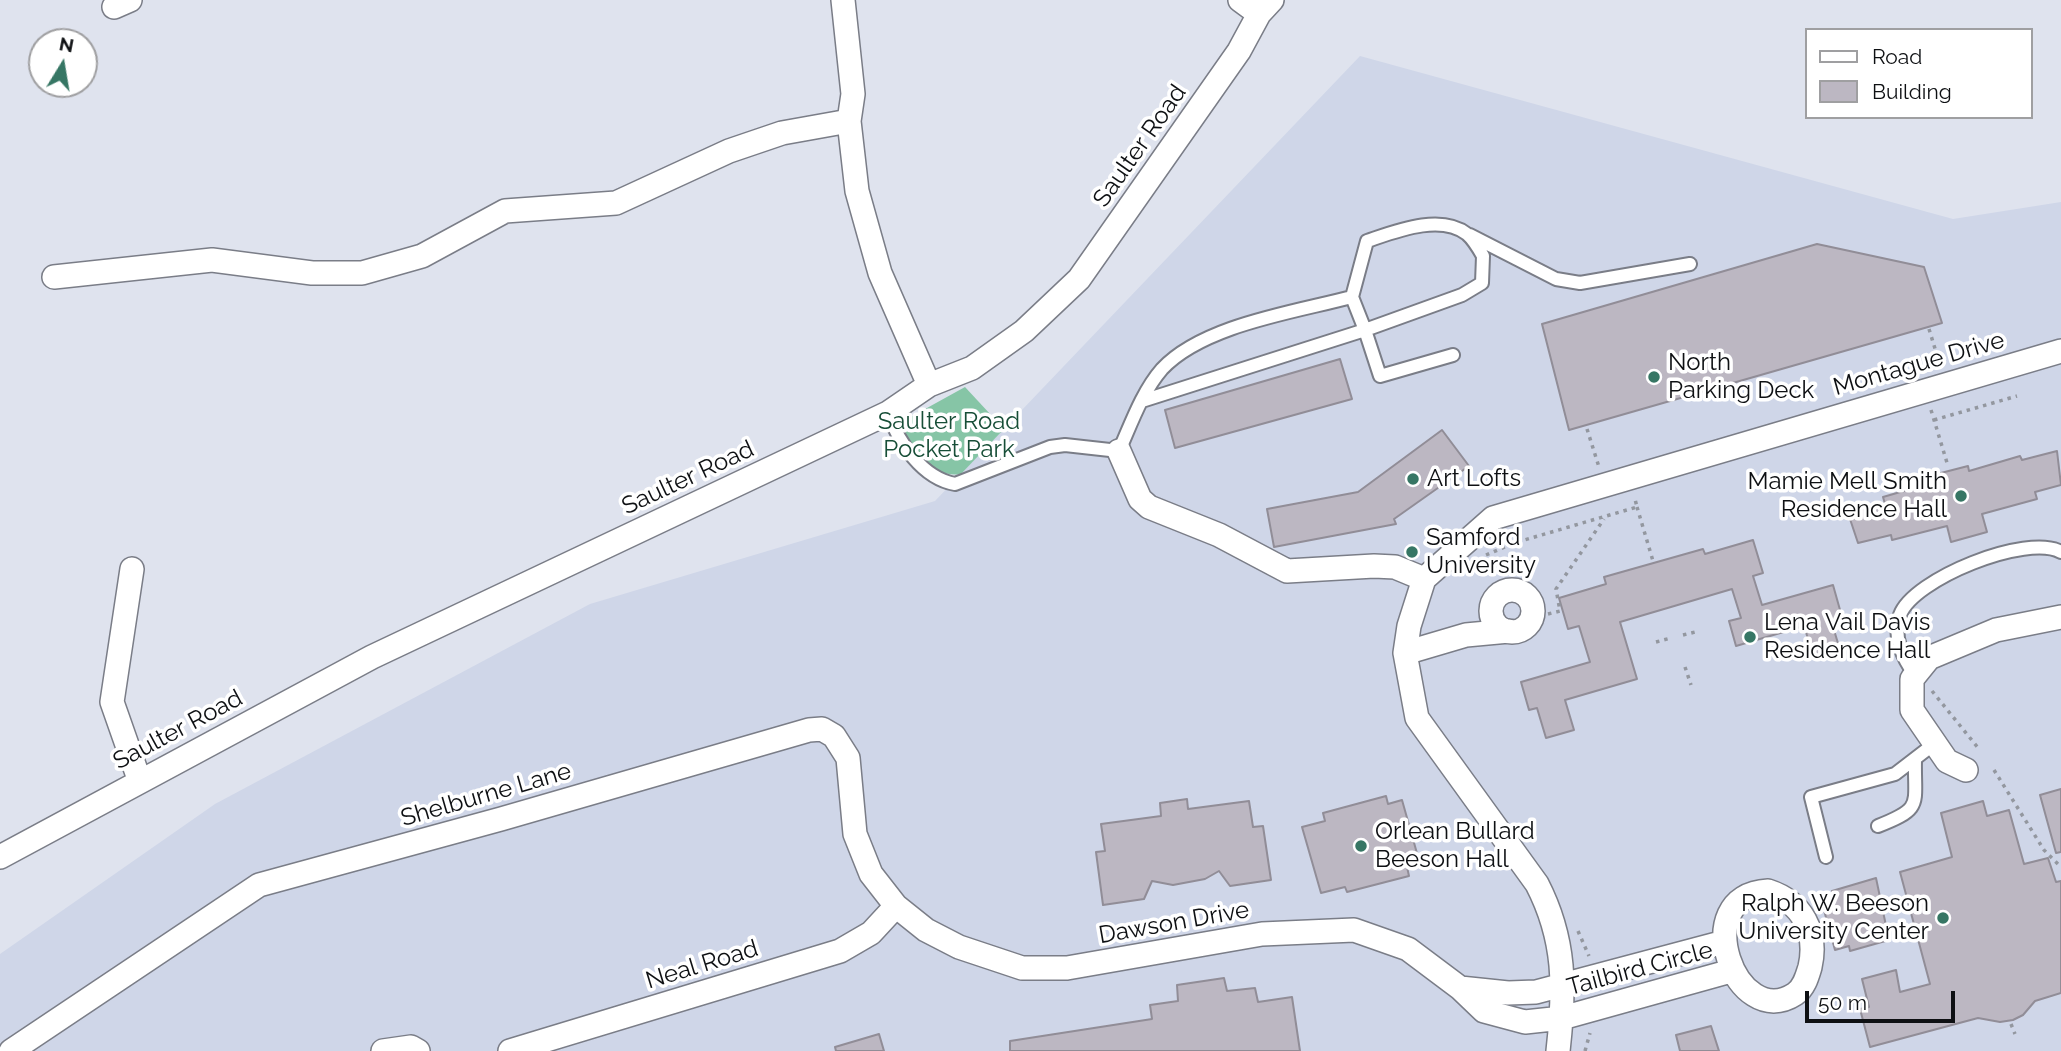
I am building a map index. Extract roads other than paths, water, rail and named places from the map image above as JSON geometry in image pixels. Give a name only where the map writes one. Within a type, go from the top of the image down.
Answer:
[{"type":"street","points":[[843,0],[853,94],[849,121],[857,191],[880,273],[929,385]]},
{"type":"street","points":[[1240,0],[1266,7]]},
{"type":"street","name":"Saulter Road","points":[[0,857],[139,779],[372,657],[888,413],[929,385],[972,368],[1024,331],[1079,279],[1239,51],[1266,7]]},
{"type":"street","points":[[54,277],[212,260],[312,273],[362,273],[422,256],[505,211],[616,204],[729,150],[782,133],[849,121]]},
{"type":"street","name":"Montague Drive","points":[[1424,579],[1493,518],[2059,357]]},
{"type":"street","points":[[1119,451],[1140,499],[1149,507],[1229,539],[1287,571],[1395,567],[1424,579],[1409,626],[1405,653],[1417,718],[1536,884],[1551,912],[1561,949],[1562,1017],[1558,1051]]},
{"type":"street","points":[[132,569],[112,702],[139,779]]},
{"type":"street","points":[[1405,653],[1466,635],[1520,631],[1530,622],[1532,602],[1522,592],[1501,592],[1466,635]]},
{"type":"street","points":[[1492,603],[1492,618],[1495,624],[1509,631]]},
{"type":"street","points":[[1966,770],[1947,761],[1912,710],[1913,677],[1929,658],[1996,629],[2061,617]]},
{"type":"street","name":"Shelburne Lane","points":[[11,1051],[259,885],[501,820],[796,731],[822,729],[841,746],[848,758],[849,798],[857,842],[871,874],[896,906]]},
{"type":"street","name":"Tailbird Circle","points":[[1768,891],[1790,901],[1808,923],[1812,948],[1808,972],[1798,992],[1788,998],[1769,999],[1742,985],[1731,971],[1724,942],[1732,909],[1738,901],[1757,892],[1768,891]]},
{"type":"street","name":"Dawson Drive","points":[[896,906],[926,930],[959,947],[1022,968],[1067,968],[1262,934],[1354,930],[1408,949],[1460,988],[1484,1011],[1525,1022],[1562,1017]]},
{"type":"street","name":"Neal Road","points":[[510,1051],[840,951],[871,933],[896,906]]},
{"type":"street","name":"Tailbird Circle","points":[[1562,987],[1724,942]]},
{"type":"street","name":"Tailbird Circle","points":[[1562,1017],[1731,971]]},
{"type":"street","points":[[1460,988],[1508,993],[1562,987]]},
{"type":"street","points":[[383,1051],[411,1047],[418,1051]]},
{"type":"lane","points":[[1453,355],[1380,376],[1352,297],[1367,241],[1408,228],[1447,226],[1556,279],[1580,283],[1690,264]]},
{"type":"lane","points":[[1142,401],[1365,330],[1462,295],[1482,283],[1483,256],[1467,234]]},
{"type":"lane","points":[[888,413],[894,431],[922,468],[942,482],[955,484],[1050,447],[1065,445],[1119,451],[1142,401],[1161,370],[1187,347],[1251,324],[1352,297]]},
{"type":"lane","points":[[1913,677],[1898,643],[1900,615],[1915,593],[1972,563],[2027,547],[2055,548],[2061,551]]},
{"type":"lane","points":[[1826,857],[1811,797],[1895,774],[1934,744]]},
{"type":"lane","points":[[1878,826],[1909,814],[1914,807],[1915,760]]},
{"type":"place","name":"North Parking Deck","points":[[1654,377]]},
{"type":"place","name":"Art Lofts","points":[[1413,479]]},
{"type":"place","name":"Mamie Mell Smith Residence Hall","points":[[1961,496]]},
{"type":"place","name":"Samford University","points":[[1412,552]]},
{"type":"place","name":"Lena Vail Davis Residence Hall","points":[[1750,637]]},
{"type":"place","name":"Orlean Bullard Beeson Hall","points":[[1361,846]]},
{"type":"place","name":"Ralph W. Beeson University Center","points":[[1943,918]]},
{"type":"park label","name":"Saulter Road Pocket Park","points":[[949,436]]}]
